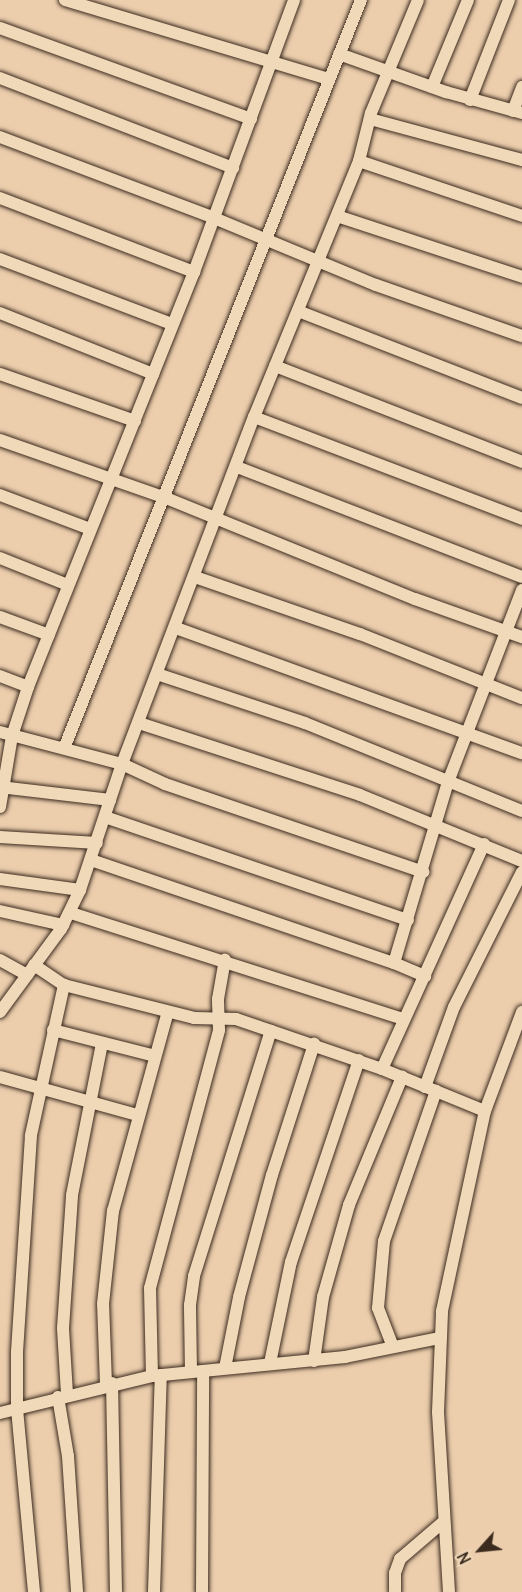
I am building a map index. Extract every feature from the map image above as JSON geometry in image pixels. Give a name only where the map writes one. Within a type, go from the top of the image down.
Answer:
[{"type":"street","points":[[65,0],[271,63],[329,78]]},
{"type":"street","points":[[0,807],[1,787],[12,736],[28,687],[194,272],[292,0]]},
{"type":"street","points":[[66,746],[166,498],[329,78],[362,0]]},
{"type":"street","points":[[0,1012],[71,913],[97,843],[122,764],[176,628],[254,417],[359,161],[370,119],[418,0]]},
{"type":"street","points":[[432,87],[468,0]]},
{"type":"street","points":[[470,100],[509,0]]},
{"type":"street","points":[[0,28],[251,119]]},
{"type":"street","points":[[339,54],[470,100],[517,112],[522,87]]},
{"type":"street","points":[[0,78],[233,168]]},
{"type":"street","points":[[370,119],[522,160]]},
{"type":"street","points":[[0,137],[214,218],[316,262],[522,336]]},
{"type":"street","points":[[359,161],[522,216]]},
{"type":"street","points":[[0,198],[194,272]]},
{"type":"street","points":[[337,216],[522,277]]},
{"type":"street","points":[[0,259],[172,324]]},
{"type":"street","points":[[298,311],[522,398]]},
{"type":"street","points":[[0,313],[153,374]]},
{"type":"street","points":[[275,366],[522,462]]},
{"type":"street","points":[[0,375],[135,421]]},
{"type":"street","points":[[254,417],[522,519]]},
{"type":"street","points":[[0,440],[166,498],[415,599],[522,637]]},
{"type":"street","points":[[237,467],[522,577]]},
{"type":"street","points":[[0,495],[90,529]]},
{"type":"street","points":[[0,558],[68,585]]},
{"type":"street","points":[[195,577],[332,624],[522,698]]},
{"type":"street","points":[[394,963],[448,782],[522,590]]},
{"type":"street","points":[[0,617],[49,635]]},
{"type":"street","points":[[176,628],[522,753]]},
{"type":"street","points":[[157,674],[305,723],[522,811]]},
{"type":"street","points":[[0,676],[28,687]]},
{"type":"street","points":[[139,723],[349,791],[522,861]]},
{"type":"street","points":[[0,732],[66,746],[122,764],[165,784],[423,872]]},
{"type":"street","points":[[1,787],[110,800]]},
{"type":"street","points":[[105,818],[408,920]]},
{"type":"street","points":[[0,837],[97,843]]},
{"type":"street","points":[[382,1069],[484,844]]},
{"type":"street","points":[[91,860],[394,963],[425,976]]},
{"type":"street","points":[[393,1347],[378,1308],[384,1240],[454,1007],[522,872]]},
{"type":"street","points":[[0,879],[80,890]]},
{"type":"street","points":[[0,911],[63,925]]},
{"type":"street","points":[[71,913],[225,960],[404,1019]]},
{"type":"street","points":[[0,960],[64,985],[198,1019],[220,1017],[314,1044],[485,1111]]},
{"type":"street","points":[[154,1592],[156,1376],[150,1288],[220,1017],[218,999],[225,960]]},
{"type":"street","points":[[34,1592],[17,1408],[17,1352],[29,1155],[40,1087],[64,985]]},
{"type":"street","points":[[116,1592],[104,1289],[115,1205],[137,1115],[168,1012]]},
{"type":"street","points":[[449,1592],[442,1523],[439,1338],[456,1240],[485,1111],[522,1012]]},
{"type":"street","points":[[53,1030],[155,1056]]},
{"type":"street","points":[[201,1592],[197,1371],[190,1305],[194,1276],[271,1031]]},
{"type":"street","points":[[76,1592],[63,1395],[63,1346],[69,1224],[88,1101],[102,1042]]},
{"type":"street","points":[[225,1368],[239,1297],[275,1167],[314,1044]]},
{"type":"street","points":[[270,1363],[291,1262],[359,1060]]},
{"type":"street","points":[[0,1077],[137,1115]]},
{"type":"street","points":[[314,1361],[323,1297],[349,1204],[402,1077]]},
{"type":"street","points":[[0,1413],[109,1384],[197,1371],[314,1361],[439,1338]]},
{"type":"street","points":[[395,1592],[395,1573],[400,1559],[442,1523]]}]
